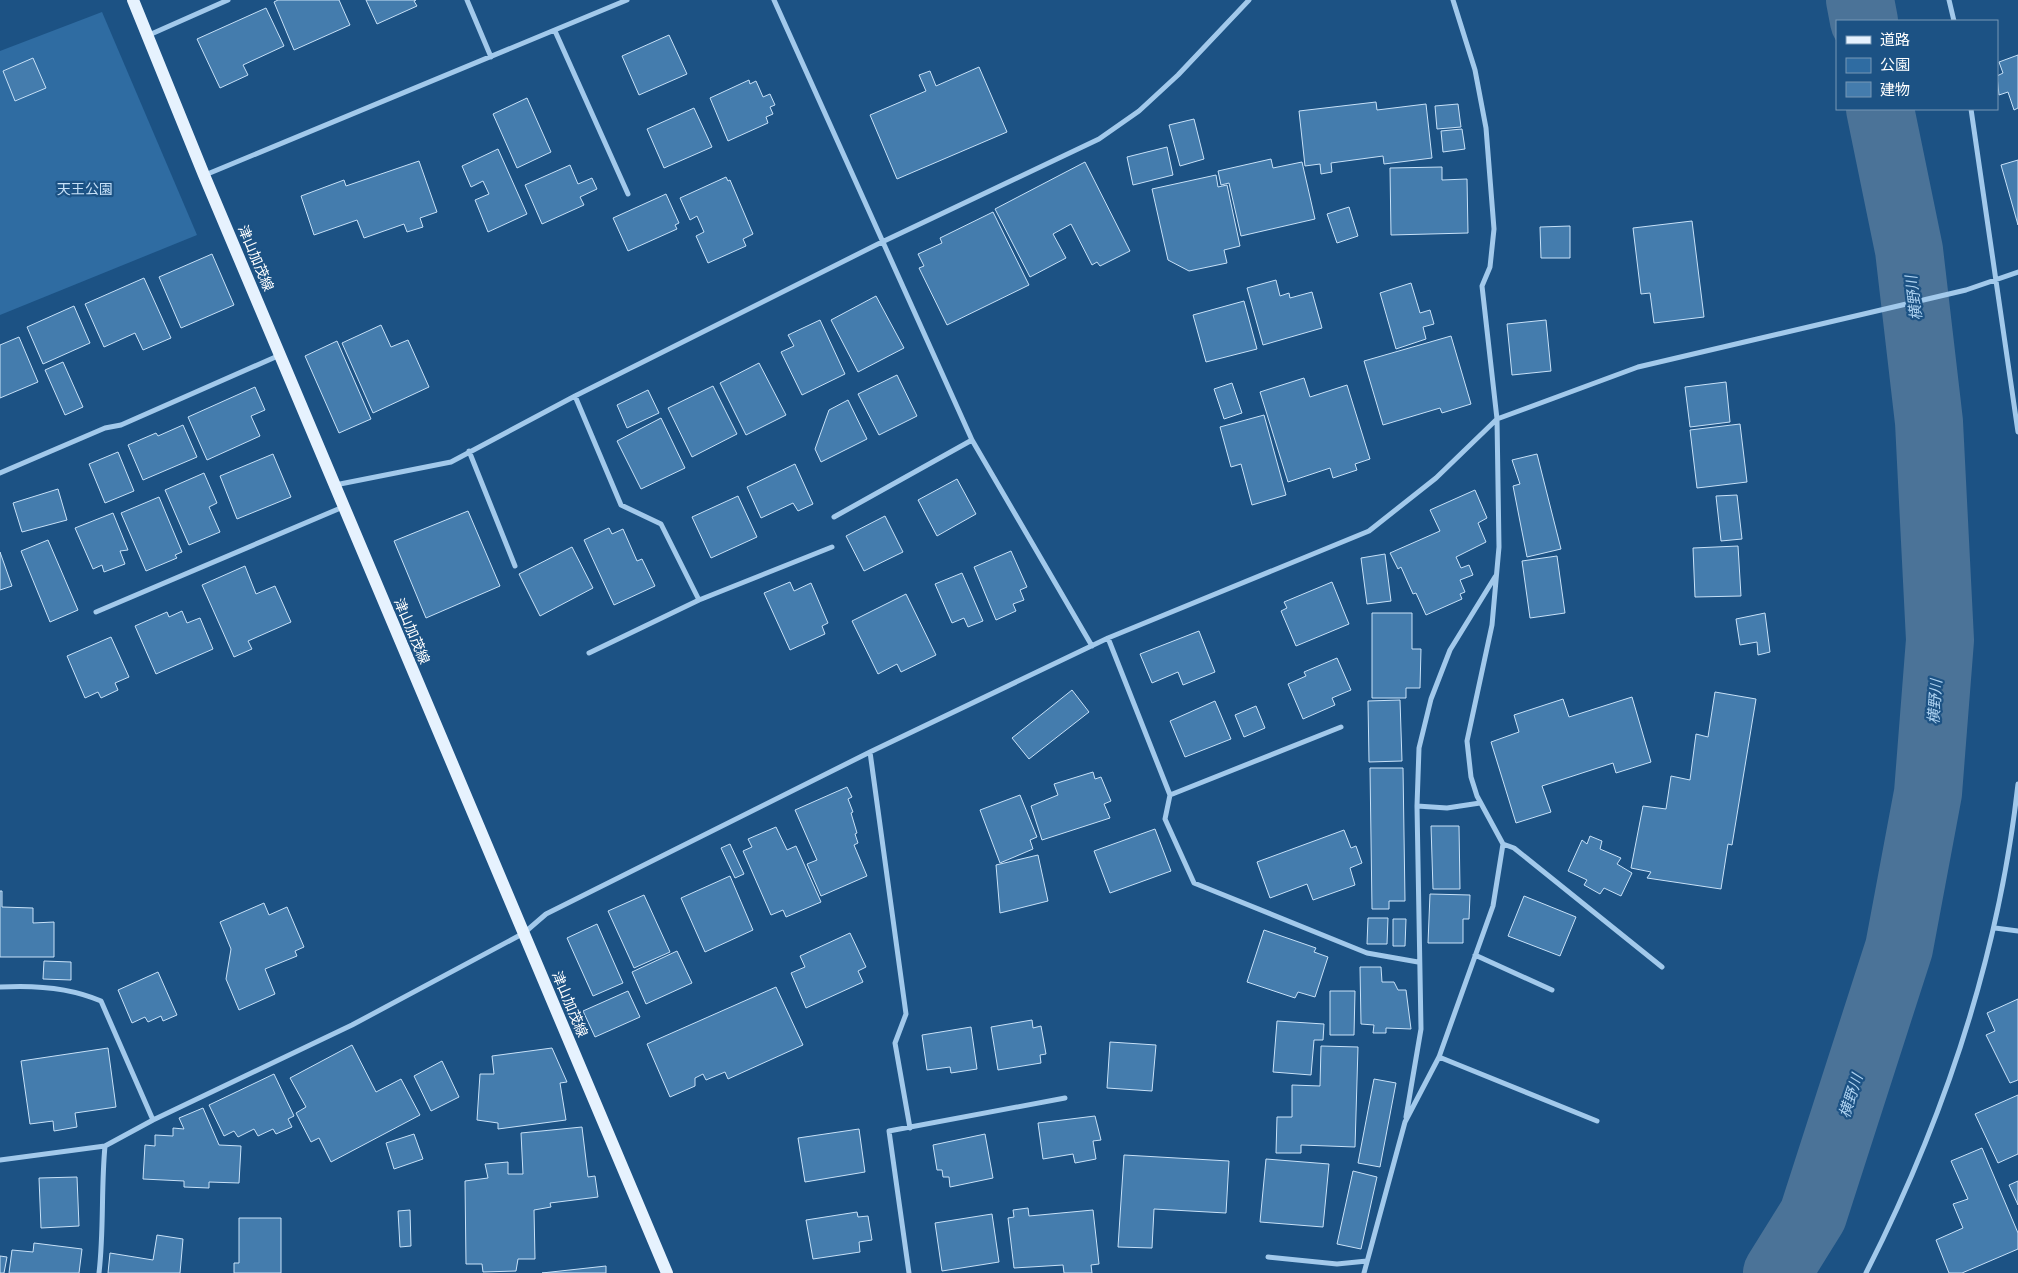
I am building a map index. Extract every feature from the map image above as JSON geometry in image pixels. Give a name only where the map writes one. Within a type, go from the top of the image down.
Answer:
[{"type":"main road","name":"津山加茂線","points":[[133,0],[343,507],[667,1273]]},
{"type":"street","points":[[148,35],[228,0]]},
{"type":"street","points":[[466,0],[491,57]]},
{"type":"street","points":[[204,175],[627,0]]},
{"type":"street","points":[[774,0],[972,440],[1092,646]]},
{"type":"street","points":[[334,485],[450,462],[575,396],[882,242],[1099,139],[1139,111],[1178,75],[1249,0]]},
{"type":"street","points":[[1405,1122],[1438,1057],[1476,956],[1493,906],[1503,844],[1480,802],[1471,777],[1467,742],[1492,625],[1499,547],[1497,419],[1482,286],[1490,267],[1494,229],[1486,128],[1475,70],[1453,0]]},
{"type":"street","points":[[1949,0],[1954,20]]},
{"type":"street","points":[[555,30],[628,194]]},
{"type":"street","points":[[1971,110],[2018,432]]},
{"type":"street","points":[[0,1160],[105,1146],[153,1120],[352,1025],[524,933],[546,914],[870,752],[1108,638],[1369,531],[1436,478],[1497,419],[1638,367],[1966,290],[2018,272]]},
{"type":"street","points":[[0,473],[105,428],[121,425],[281,355]]},
{"type":"street","points":[[575,396],[622,505],[661,524],[699,600]]},
{"type":"street","points":[[834,517],[972,440]]},
{"type":"street","points":[[470,451],[515,566]]},
{"type":"street","points":[[96,612],[343,507]]},
{"type":"street","points":[[589,653],[699,600],[832,547]]},
{"type":"street","points":[[1364,1273],[1405,1122],[1421,1029],[1418,962],[1417,806],[1419,748],[1431,699],[1450,650],[1476,605],[1496,576]]},
{"type":"street","points":[[1108,638],[1170,795],[1165,819],[1194,883],[1367,953],[1418,962]]},
{"type":"street","points":[[1170,795],[1341,727]]},
{"type":"street","points":[[870,752],[906,1014],[895,1043],[910,1128]]},
{"type":"street","points":[[1866,1273],[1928,1141],[1962,1046],[1995,928],[2012,838],[2018,784]]},
{"type":"street","points":[[1417,806],[1448,808],[1480,802]]},
{"type":"street","points":[[1503,844],[1514,848],[1662,967]]},
{"type":"street","points":[[1995,928],[2018,932]]},
{"type":"street","points":[[1476,956],[1552,990]]},
{"type":"street","points":[[0,987],[62,989],[83,993],[100,1001],[153,1120]]},
{"type":"street","points":[[1438,1057],[1597,1121]]},
{"type":"street","points":[[909,1273],[888,1131],[1065,1098]]},
{"type":"street","points":[[99,1273],[103,1237],[103,1168],[105,1146]]},
{"type":"street","points":[[1268,1257],[1337,1264],[1367,1261]]},
{"type":"green space","name":"天王公園","points":[[102,12],[197,235],[0,315],[0,51]]},
{"type":"building","points":[[278,0],[339,0],[350,25],[294,50],[274,2]]},
{"type":"building","points":[[366,0],[416,0],[414,1],[417,6],[377,24]]},
{"type":"building","points":[[266,8],[284,46],[243,65],[248,75],[220,88],[197,39]]},
{"type":"building","points":[[669,35],[687,74],[639,95],[622,56]]},
{"type":"building","points":[[2018,55],[2018,108],[2014,110],[2008,92],[1999,95],[1998,76],[2003,73],[1999,62]]},
{"type":"building","points":[[33,58],[46,88],[15,101],[3,71]]},
{"type":"building","points":[[979,67],[1007,132],[897,179],[870,115],[926,91],[919,75],[930,71],[936,86]]},
{"type":"building","points":[[749,80],[750,84],[756,81],[763,97],[770,94],[775,105],[770,107],[773,114],[766,117],[768,123],[728,141],[710,98]]},
{"type":"building","points":[[527,98],[551,152],[517,168],[493,114]]},
{"type":"building","points":[[1376,102],[1377,110],[1426,104],[1432,158],[1384,164],[1383,156],[1331,163],[1332,172],[1321,174],[1320,164],[1305,166],[1299,111]]},
{"type":"building","points":[[1458,104],[1461,127],[1437,129],[1435,106]]},
{"type":"building","points":[[694,108],[712,147],[664,168],[647,129]]},
{"type":"building","points":[[1194,119],[1204,159],[1180,166],[1169,125]]},
{"type":"building","points":[[1462,129],[1465,149],[1443,152],[1441,131]]},
{"type":"building","points":[[1167,147],[1173,175],[1133,185],[1127,157]]},
{"type":"building","points":[[498,149],[527,214],[488,232],[475,200],[489,194],[483,181],[471,187],[462,166]]},
{"type":"building","points":[[1271,159],[1273,168],[1302,162],[1315,219],[1241,236],[1229,183],[1221,185],[1218,171]]},
{"type":"building","points":[[2018,160],[2018,225],[2001,165]]},
{"type":"building","points":[[419,161],[437,212],[420,218],[423,227],[407,232],[404,224],[364,238],[357,220],[314,235],[301,196],[344,180],[346,186]]},
{"type":"building","points":[[1085,162],[1130,251],[1100,266],[1097,262],[1092,265],[1071,224],[1053,234],[1066,258],[1030,277],[995,209]]},
{"type":"building","points":[[570,165],[578,184],[592,178],[597,189],[580,197],[584,205],[542,224],[525,185]]},
{"type":"building","points":[[1442,167],[1442,180],[1467,179],[1468,233],[1391,235],[1390,168]]},
{"type":"building","points":[[1216,175],[1218,187],[1227,185],[1240,246],[1224,250],[1227,263],[1189,271],[1168,260],[1152,189]]},
{"type":"building","points":[[726,177],[728,181],[730,180],[753,234],[743,239],[746,246],[708,263],[696,236],[704,232],[697,216],[690,220],[680,198]]},
{"type":"building","points":[[666,194],[679,223],[675,225],[677,229],[628,251],[613,218]]},
{"type":"building","points":[[1349,207],[1358,236],[1337,243],[1327,214]]},
{"type":"building","points":[[993,212],[1029,285],[947,325],[919,268],[924,266],[918,254],[942,243],[940,238]]},
{"type":"building","points":[[1692,221],[1704,317],[1654,323],[1650,293],[1641,294],[1633,228]]},
{"type":"building","points":[[1570,226],[1570,258],[1541,258],[1540,227]]},
{"type":"building","points":[[212,254],[234,305],[181,328],[159,277]]},
{"type":"building","points":[[144,278],[171,338],[143,350],[135,333],[104,347],[85,304]]},
{"type":"building","points":[[1276,280],[1280,296],[1289,293],[1290,298],[1312,292],[1322,328],[1263,345],[1247,288]]},
{"type":"building","points":[[1411,283],[1420,313],[1430,310],[1434,324],[1423,327],[1426,339],[1396,349],[1380,293]]},
{"type":"building","points":[[876,296],[904,348],[858,372],[831,320]]},
{"type":"building","points":[[1244,301],[1257,349],[1206,362],[1193,315]]},
{"type":"building","points":[[74,306],[90,343],[43,364],[27,327]]},
{"type":"building","points":[[820,320],[845,374],[802,395],[781,352],[794,346],[788,335]]},
{"type":"building","points":[[1546,320],[1551,371],[1512,375],[1507,324]]},
{"type":"building","points":[[381,325],[391,347],[408,340],[429,387],[373,413],[342,343]]},
{"type":"building","points":[[1451,336],[1471,404],[1442,413],[1440,408],[1383,425],[1364,361]]},
{"type":"building","points":[[19,337],[38,382],[0,398],[0,345]]},
{"type":"building","points":[[337,341],[371,419],[339,433],[305,356]]},
{"type":"building","points":[[63,362],[83,407],[65,415],[45,370]]},
{"type":"building","points":[[759,363],[786,415],[746,435],[720,383]]},
{"type":"building","points":[[897,375],[917,416],[879,435],[858,394]]},
{"type":"building","points":[[1304,378],[1310,397],[1347,385],[1370,459],[1355,464],[1357,470],[1333,478],[1330,468],[1288,482],[1260,392]]},
{"type":"building","points":[[1726,382],[1730,422],[1690,427],[1685,387]]},
{"type":"building","points":[[1232,383],[1242,413],[1224,419],[1214,389]]},
{"type":"building","points":[[713,386],[737,434],[692,457],[668,408]]},
{"type":"building","points":[[255,387],[265,410],[251,416],[260,436],[207,460],[188,417]]},
{"type":"building","points":[[648,390],[659,413],[627,428],[617,405]]},
{"type":"building","points":[[848,400],[867,439],[821,462],[815,449],[829,410]]},
{"type":"building","points":[[1264,415],[1286,495],[1252,505],[1241,464],[1231,467],[1220,427]]},
{"type":"building","points":[[661,418],[685,468],[641,489],[617,441]]},
{"type":"building","points":[[1740,424],[1747,482],[1697,488],[1690,430]]},
{"type":"building","points":[[183,425],[197,457],[143,480],[128,445],[156,433],[158,436]]},
{"type":"building","points":[[118,452],[134,491],[105,503],[89,464]]},
{"type":"building","points":[[273,454],[291,497],[237,519],[220,476]]},
{"type":"building","points":[[1537,454],[1561,549],[1527,557],[1513,486],[1520,484],[1512,460]]},
{"type":"building","points":[[795,464],[813,504],[798,511],[793,503],[761,518],[747,487]]},
{"type":"building","points":[[204,473],[217,503],[209,507],[220,532],[189,545],[165,490]]},
{"type":"building","points":[[957,479],[976,514],[937,536],[918,500]]},
{"type":"building","points":[[58,489],[67,520],[22,532],[13,503]]},
{"type":"building","points":[[1475,490],[1487,518],[1478,523],[1486,542],[1456,557],[1461,568],[1469,565],[1473,575],[1460,580],[1465,592],[1460,594],[1462,599],[1426,615],[1416,593],[1413,594],[1401,567],[1398,569],[1390,553],[1440,531],[1430,510]]},
{"type":"building","points":[[1737,495],[1742,539],[1721,541],[1716,496]]},
{"type":"building","points":[[738,496],[757,537],[711,558],[692,517]]},
{"type":"building","points":[[159,497],[182,552],[175,555],[177,558],[146,571],[121,513]]},
{"type":"building","points":[[468,511],[500,586],[426,618],[394,541]]},
{"type":"building","points":[[113,513],[128,550],[120,551],[125,564],[104,572],[102,565],[93,569],[75,528]]},
{"type":"building","points":[[885,516],[903,552],[864,571],[846,536]]},
{"type":"building","points":[[609,528],[612,534],[623,529],[637,561],[642,559],[655,586],[614,605],[584,540]]},
{"type":"building","points":[[48,540],[78,610],[50,622],[21,551]]},
{"type":"building","points":[[1738,546],[1741,596],[1695,597],[1693,548]]},
{"type":"building","points":[[572,547],[593,588],[540,616],[519,574]]},
{"type":"building","points":[[1011,551],[1027,587],[1020,590],[1024,600],[1013,604],[1016,611],[996,620],[974,567]]},
{"type":"building","points":[[0,552],[12,586],[0,590]]},
{"type":"building","points":[[1385,554],[1391,601],[1367,604],[1361,558]]},
{"type":"building","points":[[1557,556],[1565,613],[1530,618],[1522,561]]},
{"type":"building","points":[[245,566],[256,594],[275,586],[291,622],[248,641],[252,649],[234,657],[202,585]]},
{"type":"building","points":[[962,573],[983,621],[968,627],[964,618],[952,623],[935,584]]},
{"type":"building","points":[[790,582],[794,591],[811,583],[828,623],[822,626],[825,634],[790,650],[764,593]]},
{"type":"building","points":[[1332,582],[1349,624],[1296,646],[1281,611],[1287,608],[1284,602]]},
{"type":"building","points":[[906,594],[936,655],[901,672],[897,664],[878,674],[852,621]]},
{"type":"building","points":[[182,611],[187,623],[200,618],[213,649],[156,674],[135,626],[167,612],[169,617]]},
{"type":"building","points":[[1372,613],[1412,613],[1412,649],[1421,649],[1420,688],[1406,688],[1406,698],[1372,698]]},
{"type":"building","points":[[1765,613],[1770,652],[1758,655],[1757,642],[1740,645],[1736,619]]},
{"type":"building","points":[[1199,631],[1215,672],[1183,685],[1178,672],[1152,683],[1140,654]]},
{"type":"building","points":[[111,637],[129,677],[115,683],[118,690],[101,698],[98,692],[85,698],[67,656]]},
{"type":"building","points":[[1337,658],[1351,690],[1332,698],[1335,705],[1303,719],[1288,684],[1306,676],[1304,672]]},
{"type":"building","points":[[1072,690],[1089,712],[1029,759],[1012,738]]},
{"type":"building","points":[[1715,692],[1756,699],[1732,845],[1728,844],[1721,889],[1647,878],[1651,872],[1631,868],[1643,806],[1666,809],[1671,776],[1690,780],[1696,734],[1708,737]]},
{"type":"building","points":[[1632,697],[1651,762],[1616,773],[1613,763],[1542,786],[1551,812],[1516,823],[1491,742],[1519,732],[1514,715],[1563,699],[1569,717]]},
{"type":"building","points":[[1400,700],[1402,761],[1369,762],[1368,701]]},
{"type":"building","points":[[1215,701],[1231,739],[1185,757],[1170,721]]},
{"type":"building","points":[[1256,706],[1265,728],[1244,737],[1235,715]]},
{"type":"building","points":[[1370,768],[1403,768],[1405,901],[1389,901],[1389,909],[1372,909]]},
{"type":"building","points":[[1093,772],[1095,779],[1101,777],[1111,801],[1104,804],[1110,818],[1042,840],[1031,806],[1058,795],[1054,784]]},
{"type":"building","points":[[847,787],[852,797],[848,799],[853,812],[851,813],[857,833],[855,834],[858,843],[854,845],[867,876],[821,896],[807,864],[817,860],[795,810]]},
{"type":"building","points":[[1020,795],[1037,837],[1030,840],[1033,849],[1000,863],[980,810]]},
{"type":"building","points":[[1431,826],[1459,826],[1460,889],[1433,889]]},
{"type":"building","points":[[776,827],[787,850],[796,846],[821,902],[786,917],[783,910],[771,915],[743,851],[752,847],[748,839]]},
{"type":"building","points":[[1155,829],[1171,871],[1110,893],[1094,851]]},
{"type":"building","points":[[1344,830],[1351,848],[1356,846],[1362,863],[1350,868],[1355,885],[1313,900],[1307,884],[1270,898],[1257,862]]},
{"type":"building","points":[[1590,836],[1602,841],[1600,849],[1621,858],[1617,864],[1632,873],[1621,896],[1604,888],[1600,894],[1584,885],[1587,880],[1568,871],[1582,840],[1587,844]]},
{"type":"building","points":[[730,844],[744,874],[735,878],[721,848]]},
{"type":"building","points":[[1038,855],[1048,901],[1000,913],[996,865]]},
{"type":"building","points":[[730,876],[753,930],[705,952],[681,898]]},
{"type":"building","points":[[0,891],[2,891],[2,907],[33,908],[33,923],[54,922],[54,957],[0,957]]},
{"type":"building","points":[[1430,894],[1470,895],[1469,919],[1463,919],[1463,943],[1428,943]]},
{"type":"building","points":[[644,895],[670,952],[634,968],[608,911]]},
{"type":"building","points":[[1524,896],[1576,917],[1560,956],[1508,936]]},
{"type":"building","points":[[264,903],[269,915],[287,907],[304,947],[295,951],[297,956],[265,969],[275,994],[239,1010],[226,979],[231,949],[220,922]]},
{"type":"building","points":[[1368,918],[1388,918],[1387,944],[1367,944]]},
{"type":"building","points":[[1393,919],[1406,919],[1405,946],[1393,946]]},
{"type":"building","points":[[597,924],[623,983],[593,996],[567,938]]},
{"type":"building","points":[[1264,930],[1316,948],[1314,952],[1328,957],[1315,997],[1298,992],[1295,998],[1247,982]]},
{"type":"building","points":[[850,933],[866,967],[858,971],[863,982],[806,1008],[791,973],[805,967],[800,956]]},
{"type":"building","points":[[677,951],[692,983],[646,1004],[632,972]]},
{"type":"building","points":[[44,961],[71,962],[71,980],[43,979]]},
{"type":"building","points":[[1360,967],[1381,967],[1382,982],[1394,982],[1398,990],[1406,990],[1411,1029],[1386,1028],[1386,1033],[1373,1033],[1374,1025],[1361,1024]]},
{"type":"building","points":[[158,972],[177,1015],[163,1021],[161,1016],[148,1022],[145,1017],[132,1023],[118,990]]},
{"type":"building","points":[[776,987],[803,1045],[728,1079],[725,1072],[706,1080],[703,1074],[695,1078],[695,1086],[670,1097],[647,1044]]},
{"type":"building","points":[[628,991],[640,1017],[595,1037],[583,1011]]},
{"type":"building","points":[[1330,991],[1355,991],[1354,1035],[1330,1035]]},
{"type":"building","points":[[2018,999],[2018,1080],[2010,1083],[1986,1035],[1995,1031],[1987,1013]]},
{"type":"building","points":[[1032,1020],[1033,1028],[1041,1026],[1046,1054],[1040,1055],[1041,1063],[998,1070],[991,1027]]},
{"type":"building","points":[[1277,1021],[1324,1024],[1323,1040],[1314,1040],[1311,1075],[1273,1072]]},
{"type":"building","points":[[971,1027],[977,1069],[951,1073],[950,1067],[927,1070],[922,1035]]},
{"type":"building","points":[[1110,1042],[1156,1045],[1152,1091],[1107,1088]]},
{"type":"building","points":[[352,1045],[376,1092],[401,1079],[420,1115],[331,1162],[319,1138],[311,1142],[296,1113],[306,1107],[290,1078]]},
{"type":"building","points":[[1321,1046],[1358,1047],[1355,1147],[1301,1145],[1301,1153],[1276,1153],[1277,1117],[1292,1117],[1292,1085],[1320,1086]]},
{"type":"building","points":[[108,1048],[116,1107],[75,1113],[77,1127],[54,1131],[53,1121],[30,1124],[21,1061]]},
{"type":"building","points":[[552,1048],[567,1082],[560,1083],[566,1120],[498,1129],[498,1123],[477,1120],[480,1074],[494,1074],[492,1056]]},
{"type":"building","points":[[442,1061],[459,1097],[431,1111],[414,1076]]},
{"type":"building","points":[[274,1074],[294,1116],[288,1119],[292,1127],[276,1134],[273,1129],[258,1136],[254,1129],[238,1137],[234,1131],[224,1136],[209,1105]]},
{"type":"building","points":[[1374,1079],[1396,1083],[1380,1167],[1358,1163]]},
{"type":"building","points":[[2018,1095],[2018,1154],[1998,1163],[1975,1114]]},
{"type":"building","points":[[203,1108],[219,1145],[241,1146],[239,1183],[209,1182],[209,1188],[184,1187],[184,1181],[143,1179],[145,1145],[155,1146],[155,1135],[173,1136],[173,1128],[184,1129],[179,1118]]},
{"type":"building","points":[[1095,1116],[1101,1140],[1093,1141],[1096,1159],[1075,1163],[1073,1154],[1043,1159],[1038,1123]]},
{"type":"building","points":[[582,1127],[588,1177],[595,1176],[598,1197],[550,1203],[551,1207],[534,1210],[535,1259],[518,1259],[516,1271],[483,1272],[482,1264],[466,1264],[465,1181],[488,1178],[485,1164],[508,1162],[508,1174],[523,1174],[521,1133]]},
{"type":"building","points":[[859,1129],[865,1172],[805,1182],[798,1138]]},
{"type":"building","points":[[414,1134],[423,1159],[394,1169],[386,1143]]},
{"type":"building","points":[[985,1134],[993,1178],[950,1187],[949,1177],[943,1177],[942,1170],[937,1170],[933,1145]]},
{"type":"building","points":[[1982,1148],[2018,1233],[2018,1249],[1962,1273],[1949,1273],[1936,1240],[1963,1228],[1953,1204],[1968,1199],[1951,1161]]},
{"type":"building","points":[[1124,1155],[1229,1161],[1226,1213],[1154,1209],[1152,1248],[1118,1247]]},
{"type":"building","points":[[1266,1159],[1329,1164],[1323,1227],[1260,1222]]},
{"type":"building","points":[[1353,1171],[1377,1177],[1361,1249],[1337,1244]]},
{"type":"building","points":[[77,1177],[79,1226],[41,1228],[39,1178]]},
{"type":"building","points":[[2018,1181],[2018,1205],[2009,1185]]},
{"type":"building","points":[[1028,1208],[1029,1216],[1093,1210],[1099,1264],[1091,1265],[1092,1273],[1064,1273],[1063,1265],[1014,1268],[1008,1218],[1014,1217],[1013,1210]]},
{"type":"building","points":[[410,1210],[411,1246],[400,1247],[398,1211]]},
{"type":"building","points":[[857,1212],[858,1217],[868,1216],[872,1240],[859,1242],[860,1252],[813,1259],[806,1220]]},
{"type":"building","points":[[992,1214],[999,1262],[942,1271],[935,1223]]},
{"type":"building","points":[[239,1218],[281,1218],[281,1273],[234,1273],[234,1263],[239,1263]]},
{"type":"building","points":[[157,1235],[183,1239],[180,1273],[108,1273],[110,1253],[153,1260]]},
{"type":"building","points":[[34,1243],[82,1249],[79,1273],[9,1273],[12,1250],[33,1252]]},
{"type":"building","points":[[0,1256],[7,1257],[4,1273],[0,1273]]},
{"type":"building","points":[[606,1266],[606,1273],[542,1273]]},
{"type":"waterway","name":"横野川","points":[[1860,0],[1864,20]]},
{"type":"waterway","name":"横野川","points":[[1777,1273],[1813,1215],[1899,948],[1928,793],[1940,640],[1929,422],[1909,250],[1880,110]]}]
